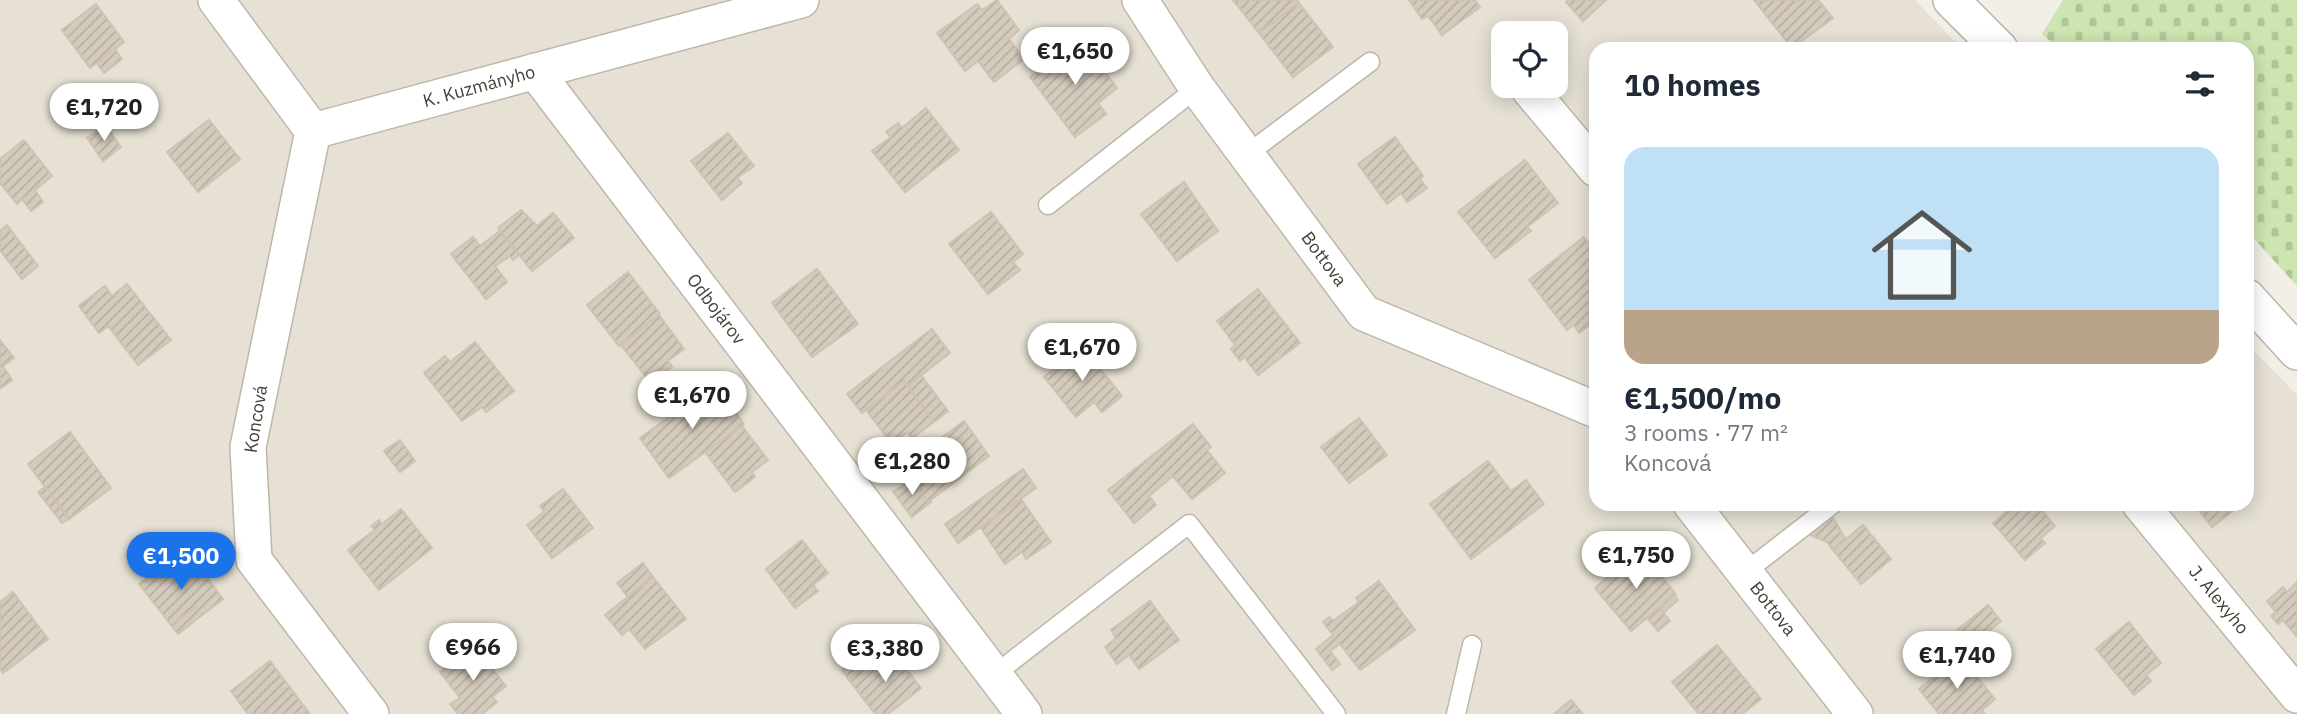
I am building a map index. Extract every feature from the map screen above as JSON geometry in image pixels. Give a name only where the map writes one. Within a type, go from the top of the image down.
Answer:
[{"type":"street","points":[[216,0],[313,131]]},
{"type":"street","name":"K. Kuzmányho","points":[[313,131],[535,71],[701,12],[801,0]]},
{"type":"street","name":"Bottova","points":[[1140,0],[1197,88],[1364,313],[1589,407]]},
{"type":"street","points":[[1960,4],[1994,42]]},
{"type":"street","name":"Odbojárov","points":[[535,71],[1024,714]]},
{"type":"street","points":[[1537,98],[1589,161]]},
{"type":"street","name":"Koncová","points":[[313,131],[248,447],[254,560],[371,714]]},
{"type":"street","points":[[2254,305],[2297,352]]},
{"type":"street","name":"Bottova","points":[[1696,511],[1855,714]]},
{"type":"street","name":"J. Alexyho","points":[[2146,511],[2297,695]]},
{"type":"lane","points":[[1246,155],[1370,62]]},
{"type":"lane","points":[[1048,205],[1197,88]]},
{"type":"lane","points":[[1744,573],[1824,511]]},
{"type":"lane","points":[[994,674],[1189,524],[1336,714]]},
{"type":"lane","points":[[1456,714],[1472,645]]},
{"type":"shaded area","points":[[0,0],[1915,0],[1955,42],[1589,42],[1589,511],[2254,511],[2254,351],[2297,395],[2297,714],[0,714]]},
{"type":"green space","points":[[2063,0],[2297,0],[2297,286],[2254,239],[2254,42],[2051,42],[2042,34]]},
{"type":"building","points":[[997,0],[1019,30],[1009,39],[1024,59],[994,82],[978,61],[965,71],[937,33],[977,4],[982,10]]},
{"type":"building","points":[[1233,0],[1297,0],[1299,3],[1259,33]]},
{"type":"building","points":[[1409,0],[1475,0],[1480,7],[1442,35],[1428,16],[1422,19]]},
{"type":"building","points":[[1606,0],[1583,21],[1566,2]]},
{"type":"building","points":[[1754,0],[1818,0],[1833,18],[1800,42],[1787,42]]},
{"type":"building","points":[[1299,3],[1333,47],[1293,77],[1259,33]]},
{"type":"building","points":[[96,4],[124,42],[90,68],[62,30]]},
{"type":"building","points":[[1080,38],[1117,88],[1098,103],[1106,114],[1075,137],[1030,77]]},
{"type":"building","points":[[115,49],[122,59],[104,73],[97,63]]},
{"type":"building","points":[[926,108],[959,150],[905,192],[872,151],[891,137],[886,132],[898,123],[902,128]]},
{"type":"building","points":[[209,120],[240,159],[198,192],[167,152]]},
{"type":"building","points":[[105,125],[121,147],[103,161],[87,138]]},
{"type":"building","points":[[728,133],[754,166],[737,178],[742,183],[722,200],[691,161]]},
{"type":"building","points":[[1395,137],[1423,176],[1420,179],[1427,188],[1407,202],[1401,193],[1387,204],[1358,164]]},
{"type":"building","points":[[24,140],[52,176],[35,190],[43,202],[31,211],[22,199],[17,204],[0,183],[0,159]]},
{"type":"building","points":[[1525,160],[1558,203],[1527,227],[1531,231],[1495,258],[1458,212]]},
{"type":"building","points":[[1184,182],[1218,231],[1177,261],[1141,214]]},
{"type":"building","points":[[521,210],[537,226],[553,213],[574,238],[532,271],[498,228]]},
{"type":"building","points":[[991,212],[1023,254],[1013,262],[1020,270],[988,294],[949,244]]},
{"type":"building","points":[[7,225],[38,266],[22,279],[0,250],[0,231]]},
{"type":"building","points":[[500,231],[519,255],[513,260],[510,256],[495,266],[507,282],[486,299],[451,254],[473,237],[480,246]]},
{"type":"building","points":[[1584,237],[1589,243],[1589,325],[1579,333],[1574,325],[1567,330],[1529,280]]},
{"type":"building","points":[[817,269],[858,324],[812,357],[772,303]]},
{"type":"building","points":[[628,272],[660,314],[619,346],[587,305]]},
{"type":"building","points":[[127,284],[171,340],[138,365],[108,326],[99,333],[79,306],[105,286],[112,296]]},
{"type":"building","points":[[1258,289],[1300,343],[1258,375],[1244,357],[1240,361],[1231,349],[1235,345],[1217,321]]},
{"type":"building","points":[[659,315],[684,349],[668,361],[672,367],[651,383],[621,345]]},
{"type":"building","points":[[932,329],[950,353],[907,386],[904,381],[862,413],[847,394]]},
{"type":"building","points":[[0,340],[14,358],[3,366],[12,380],[0,389]]},
{"type":"building","points":[[475,342],[514,391],[486,412],[482,407],[462,421],[424,373],[445,356],[450,362]]},
{"type":"building","points":[[1082,346],[1122,396],[1102,412],[1094,402],[1076,417],[1044,377]]},
{"type":"building","points":[[921,375],[948,411],[934,422],[907,386]]},
{"type":"building","points":[[904,381],[934,422],[912,438],[907,432],[892,444],[866,410]]},
{"type":"building","points":[[715,384],[744,424],[669,478],[640,438]]},
{"type":"building","points":[[1359,418],[1387,455],[1349,483],[1321,447]]},
{"type":"building","points":[[964,421],[989,456],[928,502],[907,464]]},
{"type":"building","points":[[1193,424],[1211,447],[1207,450],[1225,473],[1192,499],[1173,476],[1149,496],[1156,505],[1134,523],[1108,490]]},
{"type":"building","points":[[742,426],[768,460],[752,472],[755,477],[735,492],[705,452]]},
{"type":"building","points":[[70,432],[111,488],[69,519],[28,464]]},
{"type":"building","points":[[400,440],[415,461],[400,472],[384,451]]},
{"type":"building","points":[[1488,461],[1511,491],[1526,480],[1544,504],[1471,559],[1430,504]]},
{"type":"building","points":[[1023,469],[1036,488],[958,543],[945,524]]},
{"type":"building","points":[[914,478],[927,500],[931,502],[912,517],[893,492]]},
{"type":"building","points":[[45,487],[69,519],[62,523],[38,492]]},
{"type":"building","points":[[563,489],[593,528],[552,558],[527,525],[544,512],[540,506]]},
{"type":"building","points":[[1021,499],[1051,542],[1026,559],[1022,552],[1005,564],[981,528]]},
{"type":"building","points":[[401,509],[432,548],[379,590],[348,550],[375,530],[371,526],[379,520],[382,524]]},
{"type":"building","points":[[2008,511],[2043,511],[2055,526],[2041,538],[2045,543],[2025,560],[1993,523]]},
{"type":"building","points":[[2199,511],[2233,511],[2212,527]]},
{"type":"building","points":[[1832,516],[1846,540],[1833,550],[1827,542],[1810,535]]},
{"type":"building","points":[[1863,525],[1891,559],[1861,584],[1833,550]]},
{"type":"building","points":[[802,540],[828,573],[813,585],[818,591],[795,608],[766,569]]},
{"type":"building","points":[[1640,550],[1676,594],[1631,631],[1595,588]]},
{"type":"building","points":[[192,558],[223,599],[202,615],[196,607],[171,625],[139,584],[156,571],[164,579]]},
{"type":"building","points":[[643,563],[653,577],[628,597],[617,583]]},
{"type":"building","points":[[653,577],[686,619],[645,649],[629,629],[622,635],[605,615]]},
{"type":"building","points":[[1379,581],[1415,630],[1360,670],[1340,644],[1330,651],[1340,664],[1332,670],[1316,649],[1333,635],[1323,622],[1329,617],[1333,621],[1359,602],[1356,598]]},
{"type":"building","points":[[2297,582],[2297,637],[2283,620],[2278,624],[2271,616],[2276,612],[2267,601],[2283,587],[2287,592]]},
{"type":"building","points":[[13,592],[48,639],[3,673],[0,669],[0,602]]},
{"type":"building","points":[[1674,595],[1678,600],[1663,613],[1659,608]]},
{"type":"building","points":[[1150,601],[1179,640],[1139,669],[1129,655],[1117,664],[1105,647],[1116,638],[1111,630]]},
{"type":"building","points":[[1988,605],[2001,621],[1968,648],[1955,632]]},
{"type":"building","points":[[196,607],[202,615],[178,634],[171,625]]},
{"type":"building","points":[[1659,608],[1670,621],[1658,631],[1647,618]]},
{"type":"building","points":[[2129,622],[2161,663],[2146,675],[2151,681],[2134,695],[2096,649]]},
{"type":"building","points":[[468,638],[474,646],[455,661],[449,653]]},
{"type":"building","points":[[1717,645],[1761,699],[1742,714],[1699,714],[1672,682]]},
{"type":"building","points":[[474,646],[506,686],[492,697],[497,702],[482,714],[458,714],[450,704],[460,698],[440,672]]},
{"type":"building","points":[[890,648],[921,688],[888,714],[875,714],[849,680]]},
{"type":"building","points":[[864,653],[870,663],[849,680],[842,670]]},
{"type":"building","points":[[1960,656],[1995,699],[1982,710],[1985,714],[1939,714],[1919,689]]},
{"type":"building","points":[[270,661],[310,714],[248,714],[231,691]]},
{"type":"building","points":[[1571,700],[1583,714],[1554,714]]}]
